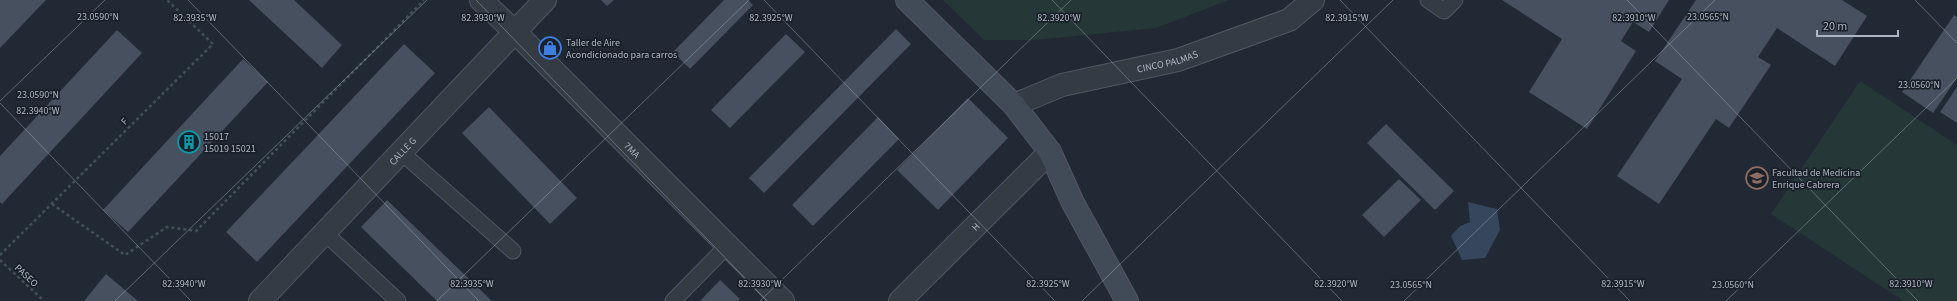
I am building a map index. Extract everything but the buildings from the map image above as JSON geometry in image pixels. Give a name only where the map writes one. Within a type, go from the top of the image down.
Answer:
[{"type":"street","name":"7MA","points":[[481,0],[515,32],[783,301]]},
{"type":"street","name":"CALLE G","points":[[260,301],[545,0]]},
{"type":"street","points":[[907,0],[1014,105],[1050,152],[1074,202],[1127,301]]},
{"type":"street","name":"CINCO PALMAS","points":[[1014,105],[1062,85],[1178,60],[1289,20],[1313,0]]},
{"type":"street","name":"H","points":[[900,301],[1050,152]]},
{"type":"lane","points":[[1428,0],[1444,11],[1455,0]]},
{"type":"lane","points":[[401,152],[513,251]]},
{"type":"lane","points":[[325,232],[398,301]]},
{"type":"lane","points":[[673,301],[728,245]]},
{"type":"path","name":"F","points":[[0,255],[213,44],[167,0]]},
{"type":"path","points":[[52,204],[125,255],[167,227],[196,231],[424,0]]},
{"type":"path","name":"PASEO","points":[[0,260],[44,301]]},
{"type":"shaded area","points":[[943,0],[1229,0],[1156,28],[1034,40],[984,40]]},
{"type":"shaded area","points":[[1860,81],[1957,145],[1957,301],[1903,301],[1771,214]]},
{"type":"water","points":[[1468,202],[1497,209],[1500,230],[1485,258],[1462,260],[1451,236],[1460,226],[1470,222]]},
{"type":"place","name":"Taller de Aire Acondicionado para carros","points":[[550,48]]},
{"type":"place","name":"15017 15019 15021","points":[[189,142]]},
{"type":"place","name":"Facultad de Medicina Enrique Cabrera","points":[[1757,178]]}]
